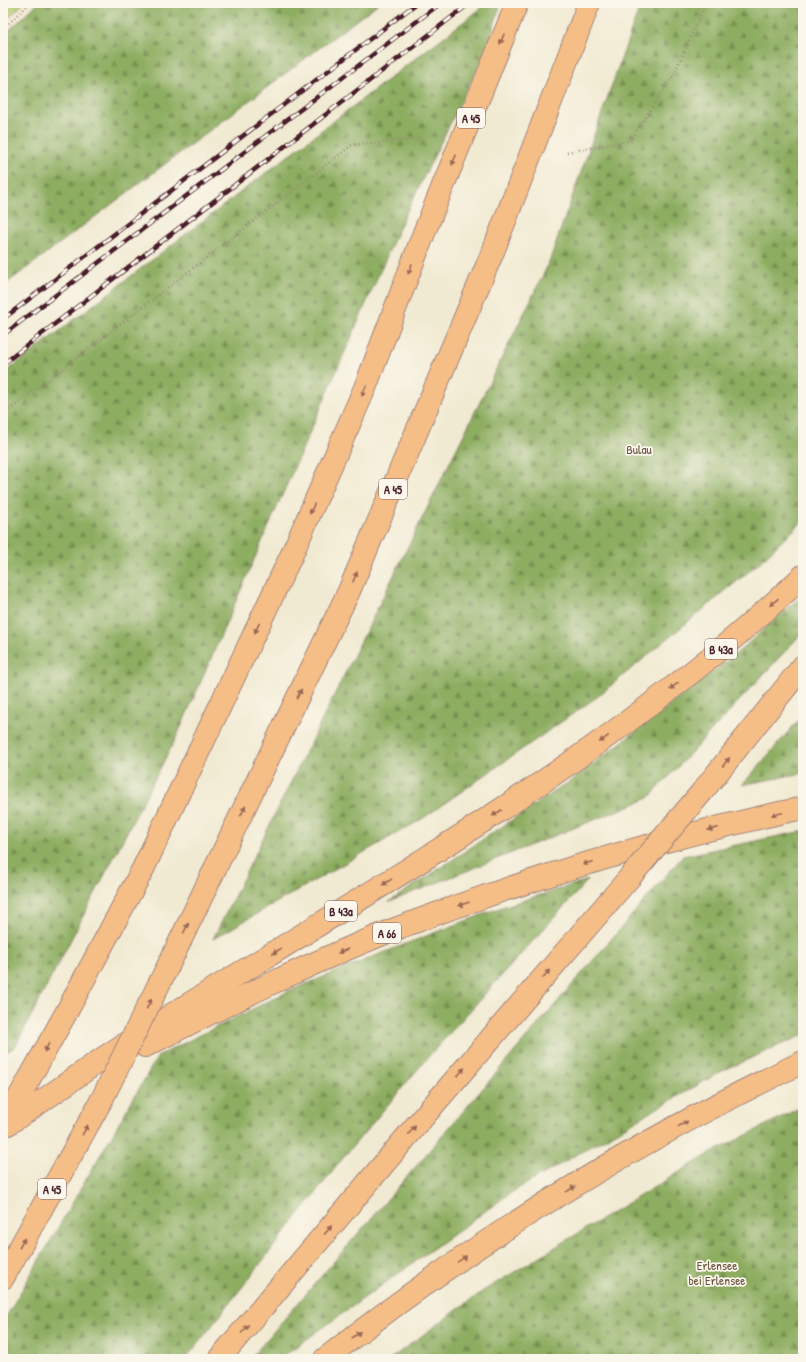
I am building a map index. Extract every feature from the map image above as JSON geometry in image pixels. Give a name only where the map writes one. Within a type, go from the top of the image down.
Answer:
[{"type":"highway","name":"A 45","points":[[3,1127],[143,869],[292,554],[365,388],[424,233],[517,3]]},
{"type":"highway","name":"A 45","points":[[3,1278],[101,1101],[170,964],[352,584],[494,249],[589,3]]},
{"type":"highway","name":"B 43a","points":[[44,1101],[114,1051],[438,851],[552,776],[636,716],[720,650],[803,576]]},
{"type":"highway","points":[[219,1359],[436,1102],[702,792],[803,666]]},
{"type":"highway","name":"A 66","points":[[3,1127],[44,1101],[149,1044],[284,977],[397,929],[498,891],[591,862],[668,840],[751,819],[803,808]]},
{"type":"highway","points":[[325,1359],[403,1300],[542,1206],[700,1115],[803,1062]]},
{"type":"path","points":[[3,29],[30,3]]},
{"type":"path","points":[[567,152],[630,141],[673,76],[706,3]]},
{"type":"path","points":[[3,414],[352,145],[420,139]]},
{"type":"green space","points":[[3,3],[24,3],[3,23]]},
{"type":"green space","points":[[38,3],[379,3],[3,286],[3,36]]},
{"type":"green space","points":[[488,3],[501,3],[487,49],[403,219],[177,736],[15,1047],[3,1054],[3,374]]},
{"type":"green space","name":"Bulau","points":[[641,3],[803,3],[803,521],[758,564],[597,697],[422,819],[213,939],[548,265]]},
{"type":"green space","points":[[803,594],[803,632],[649,798],[389,902],[572,780],[736,654]]},
{"type":"green space","points":[[803,715],[803,773],[742,785]]},
{"type":"green space","points":[[803,831],[803,1035],[722,1071],[512,1192],[279,1359],[250,1359],[683,856]]},
{"type":"green space","points":[[588,880],[430,1055],[343,1158],[186,1359],[3,1359],[3,1322],[158,1056],[291,990],[502,907]]},
{"type":"green space","name":"Erlensee bei Erlensee","points":[[803,1106],[803,1359],[390,1359],[483,1291],[704,1157]]},
{"type":"railway","points":[[3,319],[417,3]]},
{"type":"railway","points":[[3,335],[441,3]]},
{"type":"railway","points":[[3,364],[470,3]]}]
